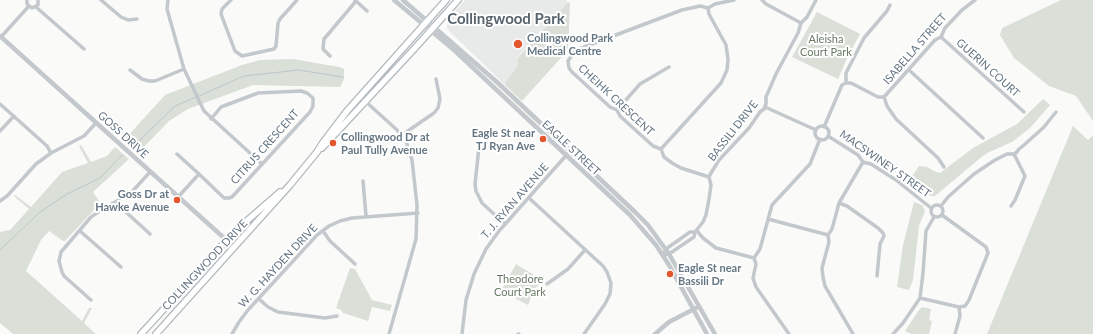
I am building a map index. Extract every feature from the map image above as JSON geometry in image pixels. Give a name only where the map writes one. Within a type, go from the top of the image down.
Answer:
[{"type":"main road","name":"COLLINGWOOD DRIVE","points":[[156,334],[290,185],[317,152],[324,146],[425,23],[446,0]]},
{"type":"main road","name":"COLLINGWOOD DRIVE","points":[[363,99],[433,28],[458,0]]},
{"type":"main road","name":"COLLINGWOOD DRIVE","points":[[144,333],[226,240],[247,219],[290,185]]},
{"type":"street","points":[[27,0],[29,6]]},
{"type":"street","points":[[36,6],[38,0]]},
{"type":"street","points":[[101,0],[121,17],[128,20],[137,18]]},
{"type":"street","points":[[168,0],[167,8],[184,69],[204,111],[262,164]]},
{"type":"street","points":[[231,0],[222,9],[221,14],[235,51],[242,56],[274,49],[276,46],[278,23],[297,0]]},
{"type":"street","points":[[330,56],[323,49],[324,39],[355,0],[367,10]]},
{"type":"street","name":"EAGLE STREET","points":[[394,0],[433,28],[513,97],[648,225],[666,249],[715,334]]},
{"type":"street","name":"EAGLE STREET","points":[[403,0],[425,23]]},
{"type":"street","name":"CHEIHK CRESCENT","points":[[709,177],[681,168],[664,157],[660,150],[648,142],[620,116],[617,110],[610,107],[572,72],[569,65],[570,56],[574,52],[584,47],[682,10],[700,6],[708,8],[715,4],[734,0]]},
{"type":"street","points":[[762,0],[766,4],[801,23]]},
{"type":"street","name":"BASSILI DRIVE","points":[[663,255],[669,254],[694,237],[706,215],[711,185],[709,177],[719,160],[750,128],[765,107],[766,97],[776,74],[798,33],[801,23],[807,17],[816,0]]},
{"type":"street","name":"ISABELLA STREET","points":[[846,83],[851,83],[878,97],[884,97],[935,40],[941,37],[945,28],[974,0]]},
{"type":"street","points":[[824,127],[839,90],[842,85],[846,83],[846,73],[864,38],[887,11],[890,5]]},
{"type":"street","points":[[29,6],[32,8],[36,6]]},
{"type":"street","points":[[0,36],[29,6]]},
{"type":"street","points":[[36,6],[84,49]]},
{"type":"street","points":[[660,150],[721,83],[727,70],[728,59],[726,45],[709,14],[708,8]]},
{"type":"street","name":"EAGLE STREET","points":[[433,28],[566,156],[630,215],[649,236],[677,278],[707,334]]},
{"type":"street","name":"GOSS DRIVE","points":[[0,36],[234,247]]},
{"type":"street","name":"GUERIN COURT","points":[[941,37],[1024,112]]},
{"type":"street","points":[[617,110],[644,81],[669,67]]},
{"type":"street","points":[[130,70],[142,79],[149,81],[184,69]]},
{"type":"street","points":[[909,70],[983,138]]},
{"type":"street","points":[[402,135],[434,114],[438,108],[440,99],[436,79]]},
{"type":"street","name":"CITRUS CRESCENT","points":[[177,154],[224,198],[229,198],[310,112],[313,106],[313,98],[301,91],[258,93],[222,107],[211,119]]},
{"type":"street","points":[[884,97],[887,106],[896,119],[938,158],[944,168]]},
{"type":"street","points":[[363,99],[402,135],[406,141],[412,160],[418,213],[416,239],[389,334]]},
{"type":"street","points":[[0,104],[47,146],[51,153]]},
{"type":"street","points":[[765,107],[816,130]]},
{"type":"street","points":[[1014,154],[1044,127],[1056,112]]},
{"type":"street","points":[[0,131],[14,116]]},
{"type":"street","points":[[0,200],[7,196],[36,164],[51,153],[84,136],[96,123]]},
{"type":"street","points":[[816,130],[820,127],[824,127]]},
{"type":"street","points":[[820,139],[825,139],[828,136],[828,132],[824,127]]},
{"type":"street","points":[[816,130],[816,135],[820,139]]},
{"type":"street","name":"MACSWINEY STREET","points":[[828,136],[858,155],[863,162],[871,164],[896,180],[932,208]]},
{"type":"street","points":[[754,258],[760,249],[772,205],[810,164],[820,139]]},
{"type":"street","points":[[479,147],[476,191],[482,203],[505,224]]},
{"type":"street","name":"T. J. RYAN AVENUE","points":[[462,334],[466,300],[474,274],[486,249],[505,224],[570,152]]},
{"type":"street","points":[[941,206],[948,196],[974,174],[1007,154],[1014,154]]},
{"type":"street","points":[[1011,206],[1025,176],[1014,154]]},
{"type":"street","points":[[853,334],[825,286],[822,268],[829,242],[828,235],[832,229],[839,203],[863,162]]},
{"type":"street","points":[[91,300],[64,276],[59,261],[62,252],[65,246],[92,217],[104,208],[116,203],[130,194],[150,172]]},
{"type":"street","points":[[178,197],[199,174]]},
{"type":"street","points":[[363,181],[366,216]]},
{"type":"street","points":[[529,198],[607,272],[611,283],[611,289],[605,304],[584,334]]},
{"type":"street","points":[[116,203],[150,234]]},
{"type":"street","points":[[839,203],[847,206],[883,233],[884,236],[880,244],[877,276]]},
{"type":"street","points":[[934,217],[931,213],[932,208],[935,205],[941,206]]},
{"type":"street","points":[[941,206],[943,210],[942,215]]},
{"type":"street","name":"W. G. HAYDEN DRIVE","points":[[232,334],[244,316],[259,299],[323,231],[334,223],[346,219],[366,216],[418,213]]},
{"type":"street","points":[[934,217],[939,217],[942,215]]},
{"type":"street","points":[[920,298],[963,307],[967,304],[986,258],[988,250],[983,244],[942,215]]},
{"type":"street","points":[[893,334],[903,323],[920,298],[924,273],[926,231],[934,217]]},
{"type":"street","points":[[768,219],[828,235]]},
{"type":"street","points":[[80,231],[122,267]]},
{"type":"street","points":[[323,231],[330,241],[355,264]]},
{"type":"street","points":[[663,255],[666,249],[690,232],[696,231],[716,248],[754,258]]},
{"type":"street","points":[[547,284],[568,268],[585,250]]},
{"type":"street","points":[[754,258],[756,264],[753,278],[756,287],[789,334]]},
{"type":"street","points":[[259,299],[268,307],[278,312],[325,318],[337,316]]},
{"type":"street","points":[[656,334],[669,322],[700,306]]},
{"type":"street","points":[[955,334],[960,316],[959,307]]},
{"type":"shaded area","points":[[465,0],[567,0],[567,3],[516,59],[518,61],[517,67],[506,81],[505,85],[447,29],[447,23],[450,16]]},
{"type":"green space","points":[[1061,0],[1093,0],[1093,121],[1076,96],[1049,86],[1014,58],[1000,35],[1002,28]]},
{"type":"green space","points":[[570,2],[568,50],[522,101],[505,85],[506,81],[517,67],[518,61],[516,60],[567,3]]},
{"type":"green space","name":"Aleisha Court Park","points":[[817,12],[860,34],[838,79],[792,57]]},
{"type":"green space","points":[[293,59],[339,67],[344,69],[344,79],[340,87],[253,85],[188,109],[169,121],[139,152],[125,139],[165,95],[242,65],[260,60]]},
{"type":"green space","points":[[1043,99],[1050,105],[1030,128],[1012,142],[987,153],[935,196],[931,196],[908,182],[919,166],[927,167],[940,173],[973,148],[1017,124]]},
{"type":"green space","points":[[1073,126],[1088,140],[1093,135],[1093,334],[987,334]]},
{"type":"green space","points":[[81,145],[91,162],[107,156],[115,147],[129,159],[93,192],[101,204],[65,241],[49,231],[41,240],[26,271],[82,321],[89,308],[92,308],[84,323],[96,334],[13,334],[0,323],[0,232],[10,230],[29,209],[14,196],[15,195],[31,207],[62,172],[88,163],[79,146]]},
{"type":"green space","points":[[914,202],[922,205],[925,211],[919,226],[913,280],[909,290],[897,287],[903,245]]},
{"type":"green space","name":"Theodore Court Park","points":[[516,264],[544,281],[534,289],[528,305],[501,291]]},
{"type":"green space","points":[[350,268],[355,269],[372,300],[392,305],[390,311],[372,307],[368,321],[343,313],[341,310],[336,308]]},
{"type":"green space","points":[[922,307],[931,309],[929,320],[932,321],[929,334],[911,334],[905,331],[919,310]]},
{"type":"waterway","points":[[199,96],[244,76],[299,70],[343,77]]},
{"type":"waterway","points":[[137,143],[175,106],[196,97]]},
{"type":"waterway","points":[[0,250],[40,212],[67,194],[100,178],[122,155]]},
{"type":"place","name":"Collingwood Park Medical Centre","points":[[518,44]]},
{"type":"place","name":"Eagle St near TJ Ryan Ave","points":[[543,139]]},
{"type":"place","name":"Collingwood Dr at Paul Tully Avenue","points":[[333,143]]},
{"type":"place","name":"Goss Dr at Hawke Avenue","points":[[177,200]]},
{"type":"place","name":"Eagle St near Bassili Dr","points":[[670,274]]},
{"type":"district","name":"Collingwood Park","points":[[506,19]]}]
